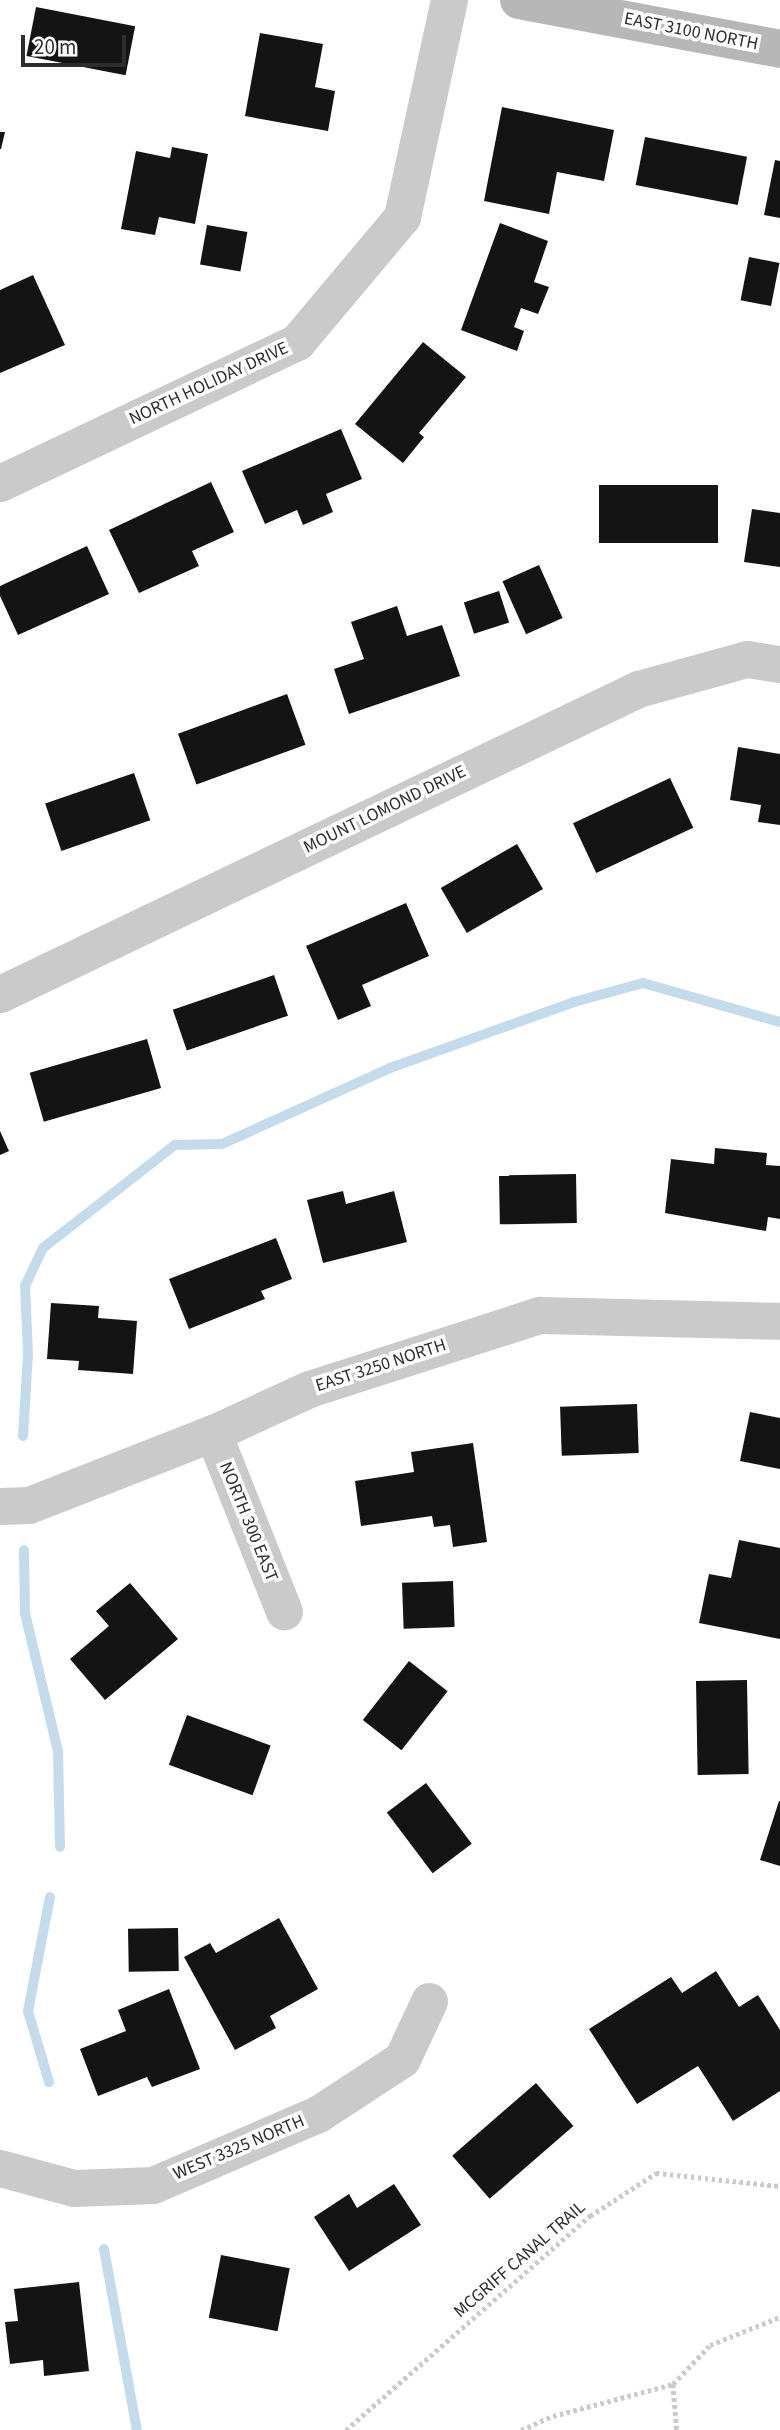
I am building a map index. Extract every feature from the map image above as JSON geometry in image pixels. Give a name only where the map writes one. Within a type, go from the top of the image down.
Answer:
[{"type":"street","name":"NORTH HOLIDAY DRIVE","points":[[0,482],[297,342],[402,217],[449,0]]},
{"type":"street","name":"EAST 3100 NORTH","points":[[519,0],[780,49]]},
{"type":"street","name":"MOUNT LOMOND DRIVE","points":[[0,994],[638,689],[747,659],[780,664]]},
{"type":"street","name":"EAST 3250 NORTH","points":[[0,1506],[29,1505],[213,1433],[309,1388],[540,1315],[780,1321]]},
{"type":"street","name":"NORTH 300 EAST","points":[[213,1433],[284,1611]]},
{"type":"street","name":"WEST 3325 NORTH","points":[[0,2168],[74,2188],[153,2185],[318,2114],[402,2059],[429,2001]]},
{"type":"path","name":"MCGRIFF CANAL TRAIL","points":[[346,2430],[590,2216],[656,2173],[780,2186]]},
{"type":"path","points":[[521,2430],[553,2416],[673,2384],[710,2345],[780,2317]]},
{"type":"path","points":[[673,2384],[677,2430]]},
{"type":"building","points":[[36,7],[135,26],[126,75],[26,56]]},
{"type":"building","points":[[260,33],[323,44],[315,87],[335,91],[328,131],[245,116]]},
{"type":"building","points":[[502,107],[614,130],[604,181],[557,172],[549,214],[484,201]]},
{"type":"building","points":[[0,132],[5,132],[1,149],[0,149]]},
{"type":"building","points":[[645,137],[747,157],[738,205],[636,185]]},
{"type":"building","points":[[172,147],[208,154],[195,224],[159,217],[155,235],[121,229],[136,151],[170,158]]},
{"type":"building","points":[[775,160],[780,161],[780,218],[764,215]]},
{"type":"building","points":[[500,223],[548,241],[534,282],[549,287],[538,314],[521,308],[514,327],[524,331],[517,351],[461,330]]},
{"type":"building","points":[[207,225],[247,232],[240,272],[200,264]]},
{"type":"building","points":[[749,257],[779,263],[771,306],[741,300]]},
{"type":"building","points":[[33,275],[65,345],[0,373],[0,290]]},
{"type":"building","points":[[423,342],[466,377],[419,433],[424,437],[403,463],[355,424]]},
{"type":"building","points":[[341,429],[362,479],[326,494],[333,512],[303,525],[297,510],[265,524],[242,471]]},
{"type":"building","points":[[211,482],[234,532],[192,551],[199,566],[139,593],[109,530]]},
{"type":"building","points":[[599,485],[718,485],[718,543],[599,543]]},
{"type":"building","points":[[752,509],[780,513],[780,567],[744,562]]},
{"type":"building","points":[[87,546],[109,594],[18,635],[0,596],[0,586]]},
{"type":"building","points":[[539,565],[563,618],[526,634],[502,581]]},
{"type":"building","points":[[499,591],[509,622],[474,634],[464,602]]},
{"type":"building","points":[[397,606],[407,636],[442,625],[460,676],[349,714],[334,669],[364,659],[351,622]]},
{"type":"building","points":[[287,694],[305,745],[196,784],[178,734]]},
{"type":"building","points":[[738,747],[780,754],[780,825],[758,822],[761,805],[730,800]]},
{"type":"building","points":[[134,773],[150,820],[61,851],[45,804]]},
{"type":"building","points":[[670,778],[693,828],[596,873],[573,823]]},
{"type":"building","points":[[517,844],[543,889],[467,933],[441,888]]},
{"type":"building","points":[[406,903],[429,956],[362,985],[371,1006],[338,1020],[306,946]]},
{"type":"building","points":[[274,975],[288,1016],[187,1050],[173,1010]]},
{"type":"building","points":[[147,1039],[161,1088],[44,1122],[30,1073]]},
{"type":"building","points":[[0,1131],[9,1151],[0,1155]]},
{"type":"building","points":[[715,1148],[767,1153],[766,1165],[780,1166],[780,1219],[768,1217],[766,1231],[665,1213],[671,1159],[714,1164]]},
{"type":"building","points":[[576,1174],[577,1223],[500,1224],[499,1175]]},
{"type":"building","points":[[343,1191],[346,1204],[394,1191],[407,1242],[323,1263],[307,1200]]},
{"type":"building","points":[[276,1238],[292,1279],[261,1291],[265,1299],[189,1329],[169,1279]]},
{"type":"building","points":[[51,1303],[99,1306],[98,1318],[137,1321],[133,1374],[78,1370],[79,1361],[47,1359]]},
{"type":"building","points":[[637,1404],[639,1453],[562,1456],[560,1407]]},
{"type":"building","points":[[750,1412],[780,1418],[780,1469],[740,1461]]},
{"type":"building","points":[[473,1443],[487,1542],[453,1547],[450,1525],[434,1527],[432,1516],[361,1526],[355,1481],[414,1472],[411,1452]]},
{"type":"building","points":[[739,1540],[780,1548],[780,1639],[699,1623],[709,1574],[731,1578]]},
{"type":"building","points":[[453,1581],[455,1627],[404,1629],[402,1583]]},
{"type":"building","points":[[130,1583],[178,1639],[105,1700],[70,1659],[109,1626],[96,1611]]},
{"type":"building","points":[[409,1661],[448,1691],[401,1750],[363,1720]]},
{"type":"building","points":[[747,1680],[749,1774],[698,1775],[696,1681]]},
{"type":"building","points":[[187,1715],[271,1745],[253,1795],[169,1765]]},
{"type":"building","points":[[426,1783],[472,1844],[433,1873],[387,1812]]},
{"type":"building","points":[[780,1801],[780,1866],[760,1860]]},
{"type":"building","points":[[279,1918],[318,1989],[270,2016],[276,2028],[235,2050],[184,1957],[210,1943],[216,1953]]},
{"type":"building","points":[[178,1928],[179,1971],[129,1972],[128,1929]]},
{"type":"building","points":[[716,1971],[739,2007],[758,1995],[780,2030],[780,2091],[733,2121],[698,2066],[637,2104],[589,2029],[671,1977],[682,1993]]},
{"type":"building","points":[[169,1989],[200,2069],[152,2087],[147,2077],[98,2096],[80,2049],[126,2031],[118,2010]]},
{"type":"building","points":[[536,2083],[573,2126],[490,2199],[452,2156]]},
{"type":"building","points":[[394,2184],[421,2225],[349,2271],[314,2217],[349,2194],[357,2208]]},
{"type":"building","points":[[221,2255],[290,2268],[278,2331],[209,2318]]},
{"type":"building","points":[[79,2282],[89,2371],[44,2376],[43,2360],[10,2364],[5,2322],[18,2321],[14,2289]]},
{"type":"waterway","points":[[23,1436],[28,1354],[25,1286],[43,1248],[175,1145],[222,1144],[390,1068],[574,1002],[643,983],[780,1022]]},
{"type":"waterway","points":[[24,1550],[25,1613],[58,1751],[60,1847]]},
{"type":"waterway","points":[[49,2082],[28,2011],[50,1897]]},
{"type":"waterway","points":[[104,2249],[137,2430]]}]
